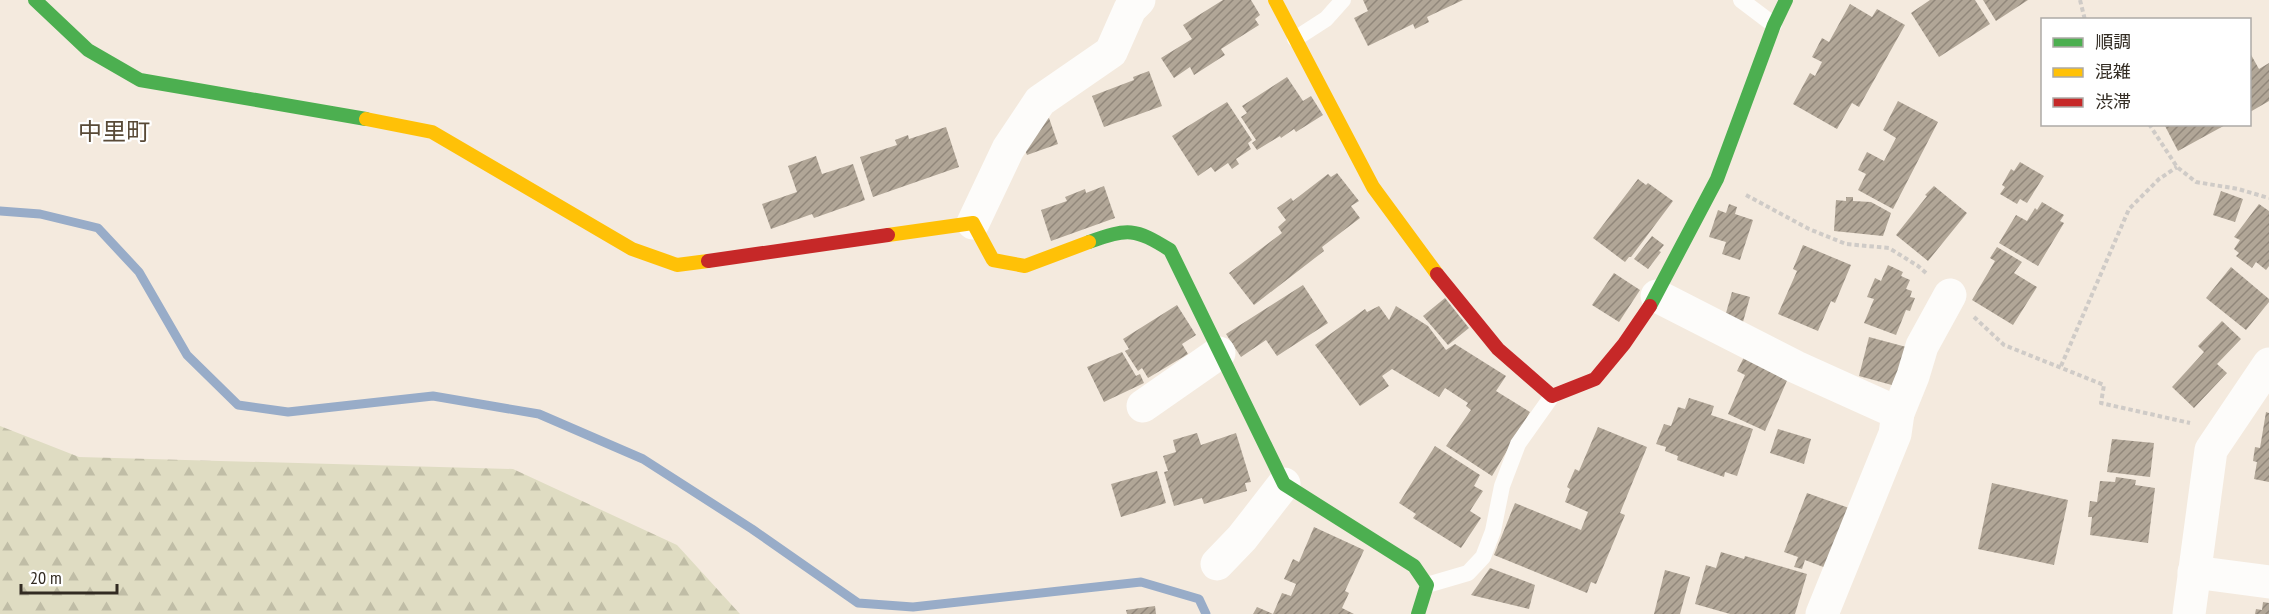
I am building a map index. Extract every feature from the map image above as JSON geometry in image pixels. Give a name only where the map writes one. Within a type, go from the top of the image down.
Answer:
[{"type":"street","points":[[35,0],[88,50],[140,80],[309,108],[432,132],[632,249],[677,265],[973,223]]},
{"type":"street","points":[[973,223],[1008,149],[1040,101],[1111,52],[1130,9],[1139,0]]},
{"type":"street","points":[[1275,0],[1373,187],[1444,283],[1498,349],[1552,396],[1595,379],[1624,344],[1658,296],[1717,178],[1774,25],[1786,0]]},
{"type":"street","points":[[973,223],[993,260],[1025,266],[1119,231],[1144,234],[1170,250],[1275,470],[1284,483],[1414,566],[1426,585],[1418,614]]},
{"type":"street","points":[[1822,614],[1895,434],[1898,413],[1922,346],[1950,295]]},
{"type":"street","points":[[1658,296],[1796,367],[1898,413]]},
{"type":"street","points":[[1143,406],[1219,353]]},
{"type":"street","points":[[2189,614],[2211,450],[2260,393],[2269,364]]},
{"type":"street","points":[[1217,564],[1242,538],[1284,483]]},
{"type":"street","points":[[2194,572],[2269,582]]},
{"type":"lane","points":[[1295,39],[1326,19],[1343,0]]},
{"type":"lane","points":[[1741,0],[1774,25]]},
{"type":"lane","points":[[1426,585],[1468,573],[1483,557],[1493,531],[1502,486],[1518,444],[1552,396]]},
{"type":"path","points":[[2079,0],[2084,18]]},
{"type":"path","points":[[2150,126],[2177,166],[2196,182],[2238,189],[2269,198]]},
{"type":"path","points":[[2061,366],[2129,209],[2159,179],[2177,166]]},
{"type":"green space","points":[[0,426],[79,457],[513,469],[677,545],[740,614],[0,614]]},
{"type":"building","points":[[1223,0],[1251,0],[1260,15],[1255,19],[1259,25],[1221,49],[1225,55],[1194,75],[1190,67],[1174,78],[1161,58],[1192,39],[1183,25]]},
{"type":"building","points":[[1363,0],[1463,0],[1427,17],[1429,22],[1415,29],[1413,24],[1368,46],[1354,18],[1368,11]]},
{"type":"building","points":[[1930,0],[1975,0],[1990,24],[1939,57],[1911,13]]},
{"type":"building","points":[[1983,0],[2028,0],[1996,21]]},
{"type":"building","points":[[1850,4],[1872,17],[1877,9],[1905,25],[1859,107],[1852,103],[1837,129],[1793,104],[1810,73],[1815,76],[1822,62],[1812,57],[1822,38],[1829,42]]},
{"type":"building","points":[[2251,55],[2259,69],[2269,63],[2269,101],[2251,111]]},
{"type":"building","points":[[1149,71],[1162,106],[1104,127],[1092,96],[1134,80],[1133,77]]},
{"type":"building","points":[[1287,77],[1303,101],[1311,96],[1323,115],[1296,132],[1294,129],[1257,150],[1252,143],[1256,140],[1241,117],[1247,113],[1242,106]]},
{"type":"building","points":[[1898,101],[1938,122],[1893,209],[1858,190],[1866,174],[1858,170],[1867,152],[1884,161],[1896,138],[1883,130]]},
{"type":"building","points":[[1227,102],[1252,140],[1248,143],[1251,149],[1236,159],[1239,164],[1232,169],[1228,163],[1215,172],[1211,167],[1198,176],[1172,136]]},
{"type":"building","points":[[1049,118],[1058,144],[1027,155],[1024,147],[1037,121]]},
{"type":"building","points":[[2165,126],[2223,126],[2178,151]]},
{"type":"building","points":[[946,127],[959,167],[873,197],[860,157],[897,145],[895,140],[908,135],[909,139]]},
{"type":"building","points":[[816,156],[822,174],[853,164],[865,200],[814,218],[812,214],[771,229],[762,204],[797,192],[788,166]]},
{"type":"building","points":[[2020,162],[2044,176],[2027,203],[2020,199],[2017,204],[2000,194],[2011,169],[2014,171]]},
{"type":"building","points":[[1337,173],[1359,201],[1351,206],[1360,218],[1322,247],[1324,251],[1254,305],[1229,273],[1282,233],[1278,227],[1286,220],[1277,208],[1291,198],[1293,201],[1328,174],[1331,177]]},
{"type":"building","points":[[1638,179],[1646,185],[1648,183],[1673,201],[1625,262],[1593,238]]},
{"type":"building","points":[[1104,186],[1115,218],[1051,241],[1041,210],[1067,201],[1065,197],[1085,189],[1086,193]]},
{"type":"building","points":[[1934,186],[1967,213],[1928,261],[1896,235]]},
{"type":"building","points":[[2221,191],[2243,199],[2235,222],[2213,215]]},
{"type":"building","points":[[1846,197],[1853,197],[1853,201],[1871,202],[1891,213],[1883,236],[1834,231],[1836,200],[1846,201]]},
{"type":"building","points":[[2042,202],[2064,215],[2060,221],[2064,223],[2038,266],[1999,243],[2016,215],[2027,221]]},
{"type":"building","points":[[1729,204],[1737,207],[1735,214],[1753,220],[1740,260],[1722,254],[1726,242],[1709,237],[1718,210],[1726,213]]},
{"type":"building","points":[[2259,204],[2269,211],[2269,266],[2266,270],[2256,262],[2252,268],[2236,256],[2239,253],[2234,249],[2240,240],[2234,237]]},
{"type":"building","points":[[1652,236],[1664,245],[1648,269],[1634,259]]},
{"type":"building","points":[[1803,245],[1851,265],[1835,303],[1831,301],[1818,331],[1778,314],[1797,271],[1793,269]]},
{"type":"building","points":[[1997,247],[2022,262],[2014,273],[2037,287],[2013,325],[1972,300],[1995,261],[1990,258]]},
{"type":"building","points":[[1888,265],[1903,272],[1901,276],[1910,280],[1906,289],[1912,291],[1910,297],[1915,298],[1910,311],[1906,310],[1896,335],[1864,323],[1874,299],[1867,297],[1875,278],[1881,281]]},
{"type":"building","points":[[2231,267],[2269,299],[2246,330],[2206,298]]},
{"type":"building","points":[[1614,273],[1640,290],[1619,322],[1592,305]]},
{"type":"building","points":[[1303,285],[1328,323],[1277,356],[1266,340],[1241,357],[1226,334]]},
{"type":"building","points":[[1732,292],[1750,297],[1741,329],[1724,320]]},
{"type":"building","points":[[1445,298],[1469,328],[1448,345],[1423,316]]},
{"type":"building","points":[[1177,305],[1196,335],[1182,344],[1188,354],[1148,378],[1142,368],[1138,371],[1125,351],[1129,349],[1123,339]]},
{"type":"building","points":[[1379,306],[1389,320],[1396,306],[1428,326],[1446,350],[1455,344],[1506,376],[1496,391],[1530,412],[1492,476],[1446,446],[1471,410],[1466,406],[1468,403],[1445,388],[1439,397],[1392,369],[1382,376],[1389,386],[1360,406],[1315,345],[1365,309],[1367,312]]},
{"type":"building","points":[[2222,321],[2241,339],[2217,364],[2227,373],[2194,408],[2172,387],[2204,352],[2198,346]]},
{"type":"building","points":[[1869,337],[1910,348],[1899,387],[1859,376]]},
{"type":"building","points":[[1122,352],[1136,376],[1140,374],[1144,383],[1104,402],[1087,367]]},
{"type":"building","points":[[1744,357],[1789,376],[1765,431],[1728,414],[1745,375],[1737,371]]},
{"type":"building","points":[[1689,398],[1714,406],[1711,415],[1753,429],[1737,476],[1725,472],[1724,477],[1677,460],[1678,456],[1665,451],[1666,447],[1656,444],[1664,424],[1671,426],[1678,407],[1685,409]]},
{"type":"building","points":[[2266,412],[2269,413],[2269,482],[2254,479],[2257,462],[2253,461],[2255,447],[2260,448]]},
{"type":"building","points":[[1598,427],[1647,447],[1620,513],[1625,515],[1596,584],[1591,582],[1587,593],[1494,555],[1515,503],[1581,530],[1588,512],[1565,502],[1570,489],[1567,487],[1575,469],[1579,471]]},
{"type":"building","points":[[1778,429],[1811,439],[1804,464],[1770,453]]},
{"type":"building","points":[[1197,433],[1201,445],[1236,433],[1251,482],[1245,483],[1247,491],[1204,504],[1202,498],[1174,506],[1164,472],[1168,471],[1163,456],[1176,452],[1173,440]]},
{"type":"building","points":[[2112,439],[2154,443],[2150,477],[2107,472]]},
{"type":"building","points":[[1435,446],[1480,475],[1474,486],[1483,491],[1470,511],[1481,518],[1461,548],[1413,518],[1416,514],[1399,503]]},
{"type":"building","points":[[1157,471],[1166,503],[1121,517],[1111,484]]},
{"type":"building","points":[[2116,477],[2136,480],[2135,485],[2155,488],[2148,543],[2090,535],[2092,517],[2088,517],[2090,501],[2097,502],[2100,481],[2115,482]]},
{"type":"building","points":[[1992,483],[2068,500],[2054,565],[1978,549]]},
{"type":"building","points":[[1807,493],[1849,508],[1826,568],[1805,560],[1802,569],[1794,567],[1798,557],[1784,552]]},
{"type":"building","points":[[1314,527],[1364,550],[1345,591],[1349,593],[1342,608],[1354,614],[1273,614],[1282,593],[1291,596],[1296,584],[1284,579],[1293,559],[1299,562]]},
{"type":"building","points":[[1721,552],[1744,559],[1745,556],[1807,574],[1795,614],[1730,614],[1695,604],[1706,565],[1716,568]]},
{"type":"building","points":[[1490,568],[1535,585],[1529,609],[1471,595]]},
{"type":"building","points":[[1665,570],[1690,577],[1680,614],[1654,614]]},
{"type":"building","points":[[2263,602],[2269,603],[2269,614],[2255,614],[2256,609],[2262,610]]},
{"type":"building","points":[[1155,606],[1156,614],[1127,614],[1126,610]]},
{"type":"building","points":[[1257,607],[1273,614],[1253,614]]},
{"type":"waterway","points":[[0,211],[40,214],[98,228],[139,272],[187,355],[238,405],[288,412],[433,396],[539,414],[643,459],[752,529],[858,603],[913,607],[1141,582],[1199,599],[1206,614]]},
{"type":"traffic: fast","points":[[35,0],[88,50],[140,80],[366,119]]},
{"type":"traffic: fast","points":[[1650,306],[1717,179],[1774,25],[1786,0]]},
{"type":"traffic: fast","points":[[1089,242],[1113,234],[1131,233],[1148,237],[1170,250],[1284,484],[1414,566],[1427,585],[1418,614]]},
{"type":"traffic: slow","points":[[1275,0],[1373,187],[1437,274]]},
{"type":"traffic: slow","points":[[366,119],[432,132],[632,249],[677,265],[708,261]]},
{"type":"traffic: slow","points":[[888,235],[973,223],[993,260],[1025,266],[1089,242]]},
{"type":"traffic: jam","points":[[708,261],[888,235]]},
{"type":"traffic: jam","points":[[1437,274],[1498,349],[1552,396],[1595,379],[1624,344],[1650,306]]},
{"type":"district","name":"中里町","points":[[114,131]]}]
